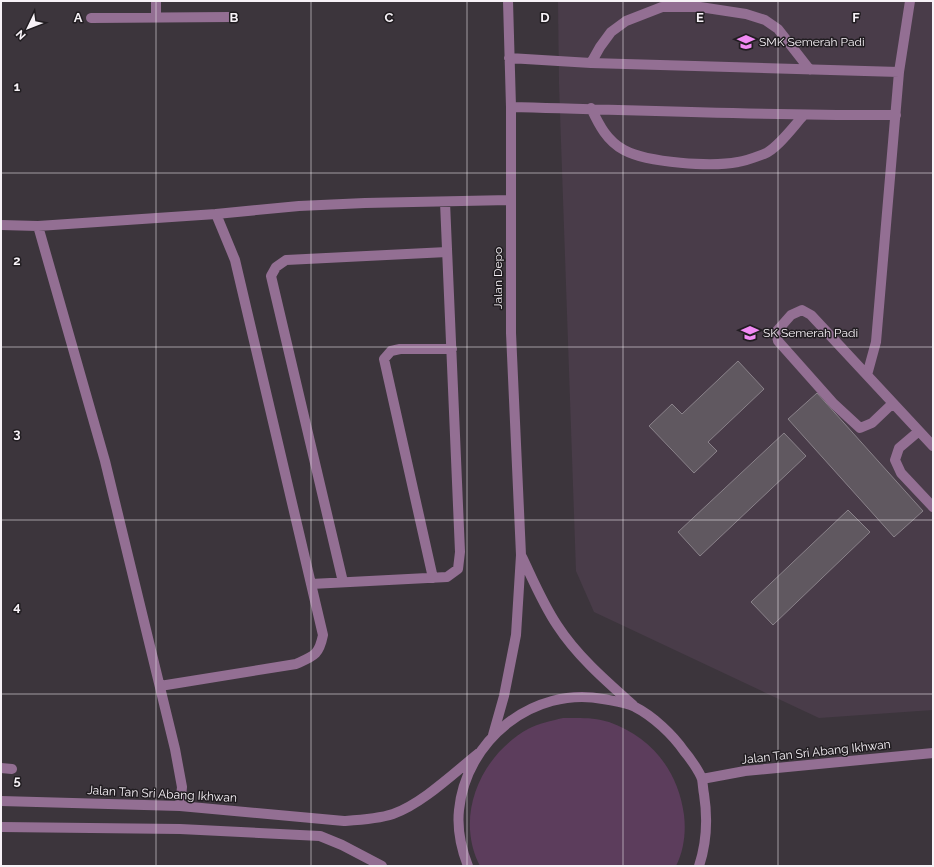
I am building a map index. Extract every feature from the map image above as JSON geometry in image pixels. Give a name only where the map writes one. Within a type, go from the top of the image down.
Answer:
[{"type":"street","points":[[156,1],[156,18]]},
{"type":"street","name":"Jalan Depo","points":[[493,735],[504,696],[516,635],[521,555],[511,333],[512,107],[508,1]]},
{"type":"street","points":[[867,375],[876,342],[899,72],[910,1]]},
{"type":"street","points":[[591,63],[611,32],[626,21],[662,8],[700,7],[746,14],[765,20],[778,29],[810,70]]},
{"type":"street","points":[[91,18],[230,17]]},
{"type":"street","points":[[509,58],[591,63],[899,72]]},
{"type":"street","points":[[512,107],[591,108],[802,116],[896,115]]},
{"type":"street","points":[[591,108],[604,134],[624,150],[648,158],[708,164],[738,162],[766,154],[783,138],[802,116]]},
{"type":"street","points":[[1,225],[38,226],[216,214],[299,206],[511,200]]},
{"type":"street","points":[[311,584],[447,577],[458,569],[460,552],[445,202]]},
{"type":"street","points":[[160,686],[296,664],[314,656],[320,647],[323,635],[235,260],[216,214]]},
{"type":"street","points":[[38,226],[105,461],[160,686],[182,787],[180,806]]},
{"type":"street","points":[[343,582],[272,276],[276,267],[286,260],[447,252]]},
{"type":"street","points":[[893,403],[872,423],[860,428],[834,404],[778,341],[776,332],[791,315],[802,310],[811,315],[867,375],[933,446]]},
{"type":"street","points":[[432,578],[384,359],[391,351],[400,349],[452,349]]},
{"type":"street","points":[[919,431],[899,448],[894,460],[901,473],[933,507]]},
{"type":"street","points":[[521,555],[542,601],[557,626],[578,653],[602,678],[634,706],[660,725],[676,740],[702,779],[707,813],[707,833],[699,866]]},
{"type":"street","points":[[468,866],[463,852],[459,831],[459,810],[469,771],[479,753],[493,735],[506,723],[522,713],[537,706],[560,699],[579,697],[594,698],[634,706]]},
{"type":"street","name":"Jalan Tan Sri Abang Ikhwan","points":[[702,779],[745,772],[933,752]]},
{"type":"street","name":"Jalan Tan Sri Abang Ikhwan","points":[[1,801],[180,806],[344,821],[365,819],[393,814],[421,799],[479,753]]},
{"type":"street","points":[[1,768],[12,768]]},
{"type":"street","points":[[1,827],[180,829],[320,836],[342,845],[382,866]]},
{"type":"shaded area","name":"SK Semerah Padi","points":[[558,1],[933,1],[933,710],[819,718],[594,612],[576,571],[559,84]]},
{"type":"shaded area","points":[[563,718],[603,720],[624,728],[650,746],[660,757],[676,784],[684,815],[684,841],[676,866],[480,866],[473,847],[470,827],[471,808],[477,788],[485,771],[497,754],[511,740],[532,727]]},
{"type":"building","points":[[738,361],[764,389],[708,442],[717,451],[694,473],[649,426],[672,404],[682,414]]},
{"type":"building","points":[[817,393],[923,511],[894,537],[788,419]]},
{"type":"building","points":[[784,433],[806,456],[700,556],[678,532]]},
{"type":"building","points":[[848,510],[870,532],[773,625],[751,602]]},
{"type":"place","name":"SMK Semerah Padi","points":[[746,42]]},
{"type":"place","name":"SK Semerah Padi","points":[[750,333]]}]
